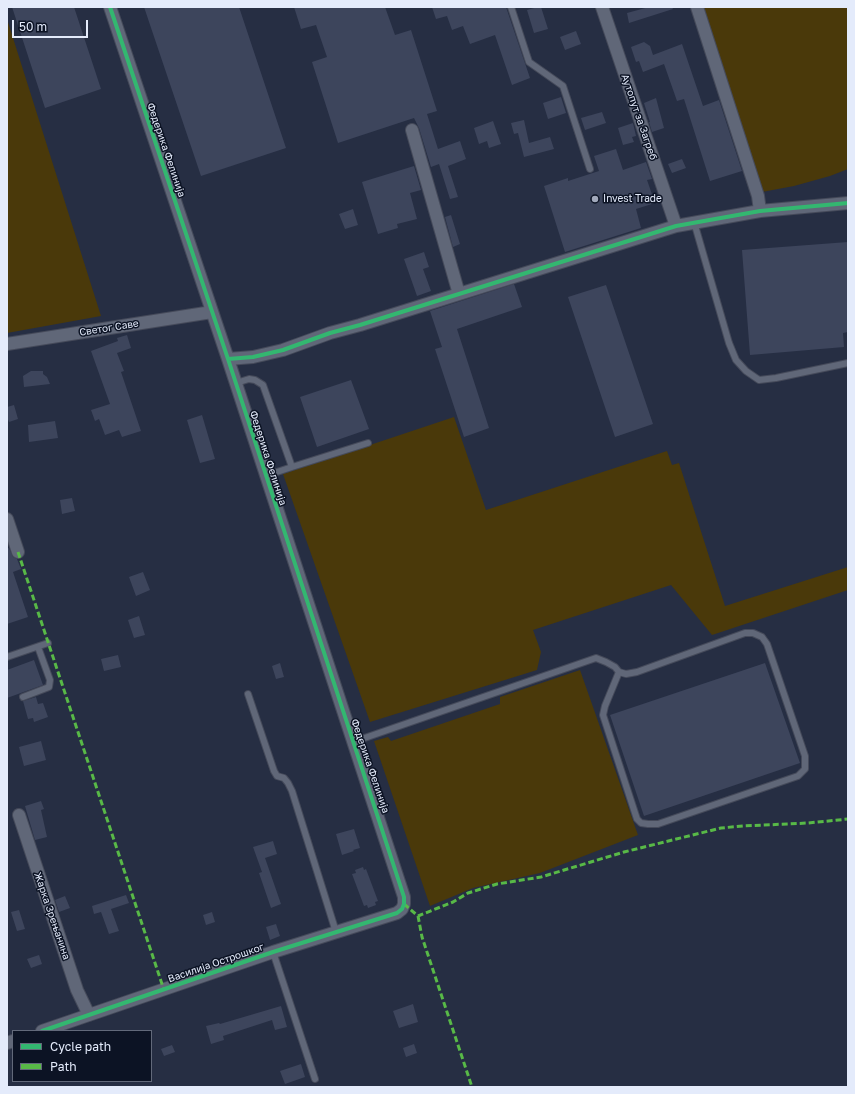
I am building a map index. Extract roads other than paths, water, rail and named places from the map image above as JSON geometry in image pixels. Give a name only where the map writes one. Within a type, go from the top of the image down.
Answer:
[{"type":"street","name":"Федерика Фелинија","points":[[110,7],[403,889],[404,904],[402,909],[397,913]]},
{"type":"street","name":"Аутопут за Загреб","points":[[602,7],[676,226]]},
{"type":"street","points":[[698,7],[758,196],[760,211]]},
{"type":"street","points":[[412,130],[459,294]]},
{"type":"street","points":[[228,359],[253,357],[282,350],[330,333],[676,226],[760,211],[848,203]]},
{"type":"street","name":"Светог Саве","points":[[7,344],[212,312]]},
{"type":"street","points":[[7,520],[18,552]]},
{"type":"street","name":"Жарка Зрењанина","points":[[19,815],[77,990],[89,1015]]},
{"type":"street","name":"Василија Острошког","points":[[45,1030],[273,952],[397,913]]},
{"type":"lane","points":[[511,7],[529,62],[563,86],[590,169]]},
{"type":"lane","points":[[694,222],[729,343],[736,360],[746,371],[759,380],[776,378],[848,363]]},
{"type":"lane","points":[[236,383],[249,379],[255,380],[263,385],[292,467]]},
{"type":"lane","points":[[265,476],[368,443]]},
{"type":"lane","points":[[354,742],[596,658],[615,667],[619,672],[626,674],[637,672],[745,633],[753,632],[762,637],[767,644],[805,756],[805,769],[798,776],[658,824],[641,823],[637,819],[603,715],[605,706],[619,672]]},
{"type":"lane","points":[[7,657],[48,643]]},
{"type":"lane","points":[[22,697],[49,687],[50,680],[38,647]]},
{"type":"lane","points":[[248,694],[274,771],[277,776],[284,778],[292,791],[336,932]]},
{"type":"lane","points":[[273,952],[315,1079]]},
{"type":"place","name":"Invest Trade","points":[[595,199]]}]
